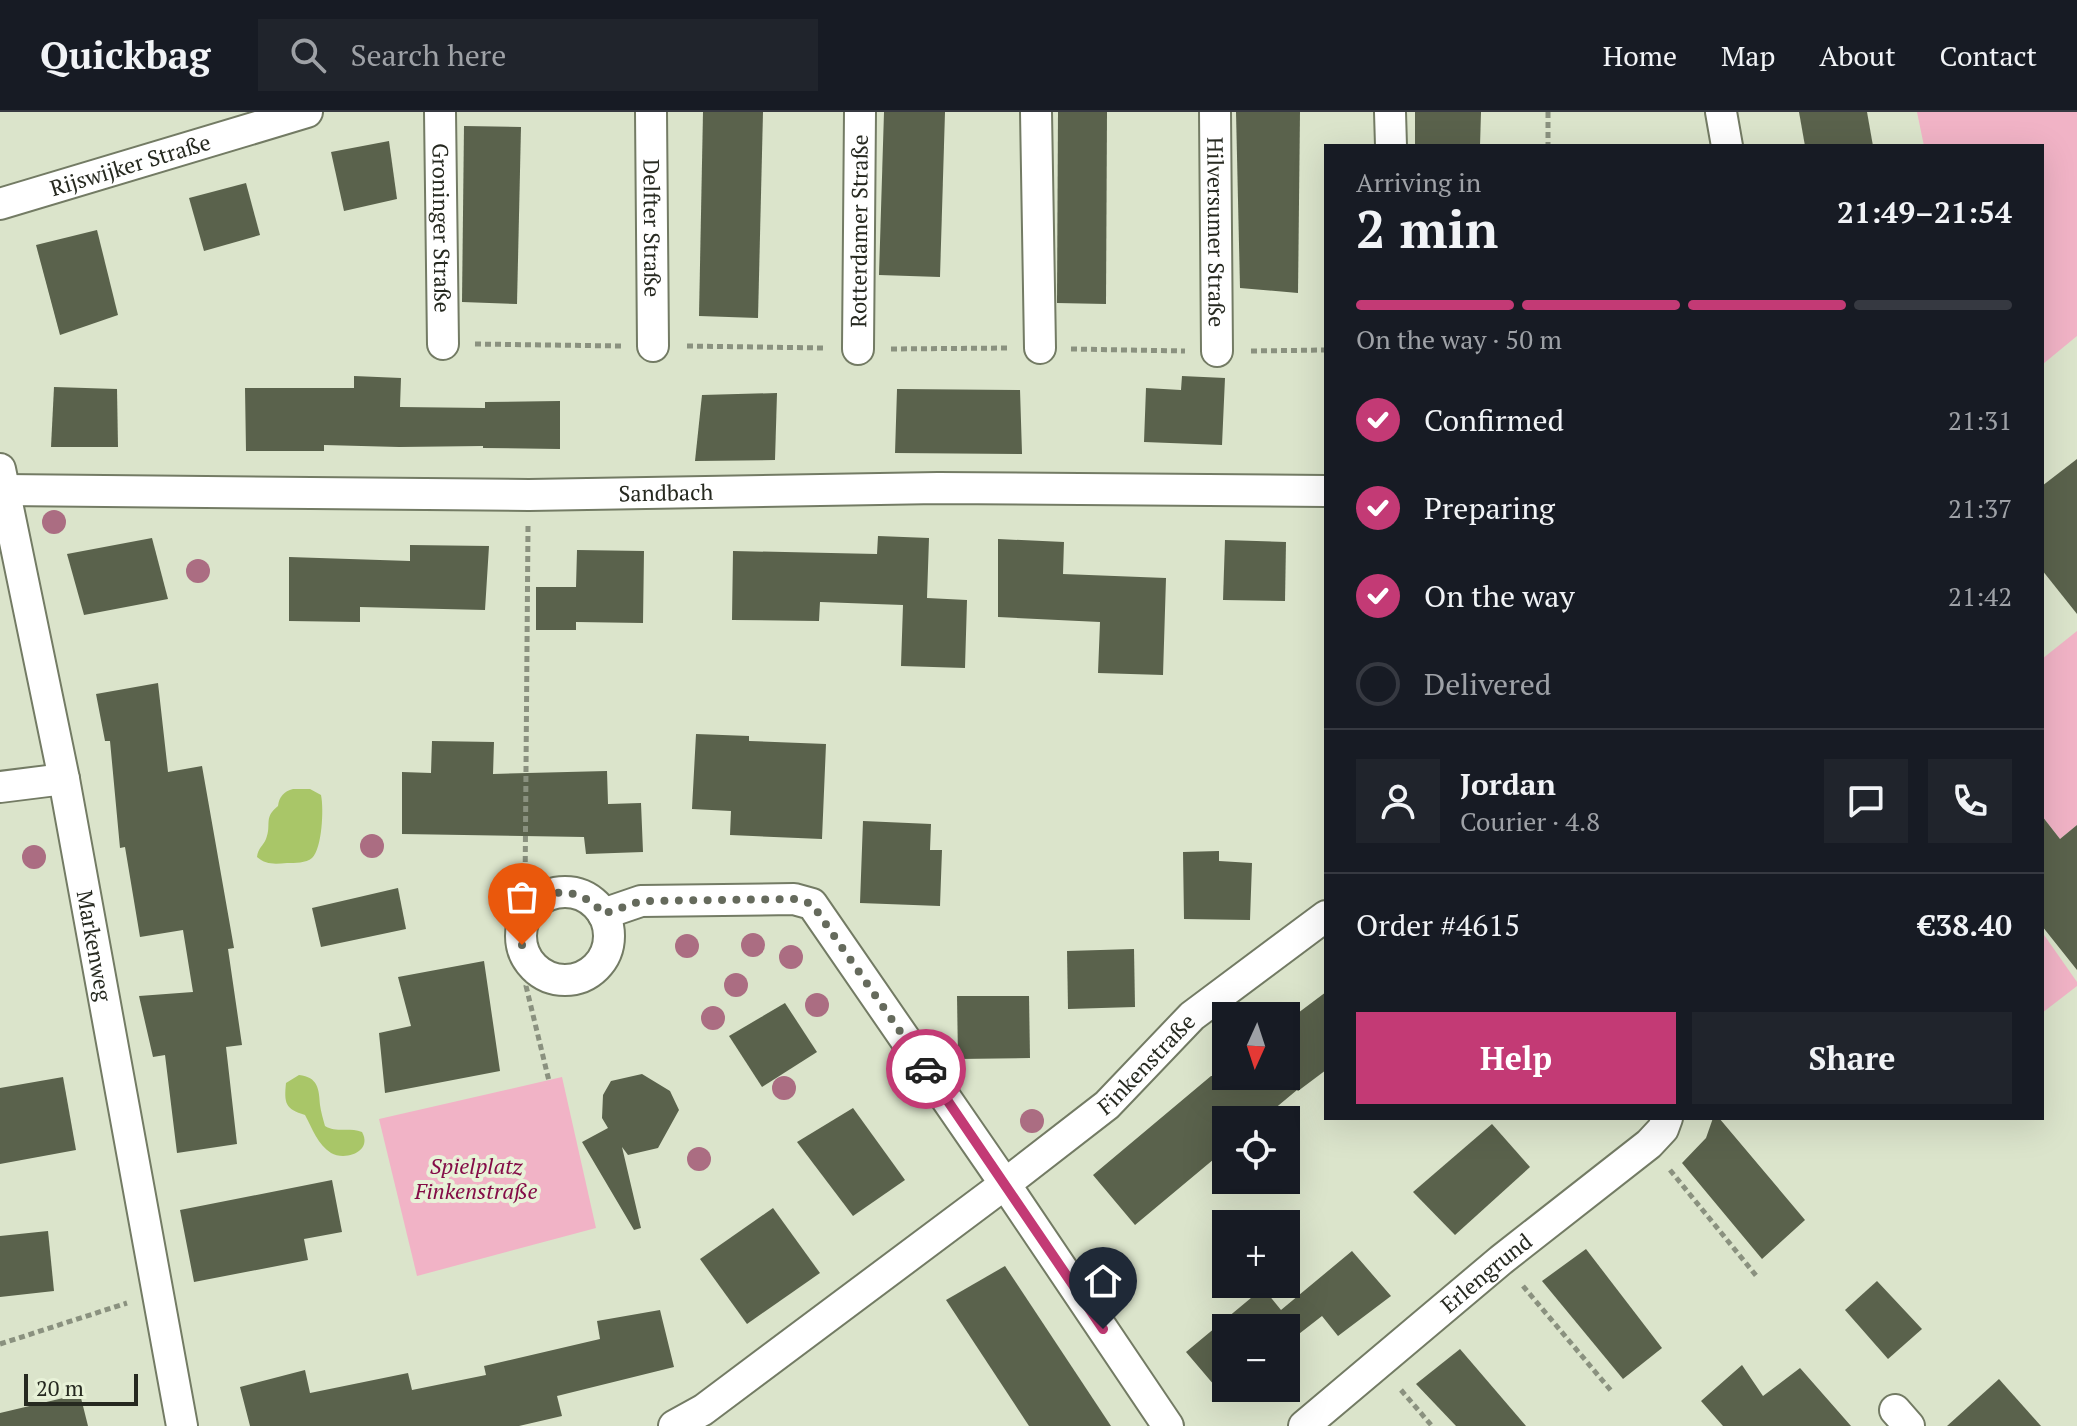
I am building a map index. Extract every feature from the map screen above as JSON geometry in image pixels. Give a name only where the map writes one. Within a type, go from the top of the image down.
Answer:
[{"type":"street","name":"Rijswijker Straße","points":[[0,204],[307,112]]},
{"type":"street","name":"Groninger Straße","points":[[440,112],[443,344]]},
{"type":"street","name":"Delfter Straße","points":[[651,112],[653,346]]},
{"type":"street","name":"Rotterdamer Straße","points":[[858,349],[860,112]]},
{"type":"street","points":[[1036,112],[1040,348]]},
{"type":"street","name":"Hilversumer Straße","points":[[1215,112],[1217,351]]},
{"type":"street","points":[[1390,112],[1391,144]]},
{"type":"street","points":[[1721,112],[1727,144]]},
{"type":"street","name":"Sandbach","points":[[2,479],[529,495],[938,488],[1324,491]]},
{"type":"street","name":"Markenweg","points":[[2,479],[64,779],[182,1426]]},
{"type":"street","points":[[0,787],[64,779]]},
{"type":"street","points":[[574,893],[596,904],[609,927],[605,954],[598,965],[587,974],[573,979],[546,976],[535,968],[526,957],[521,932],[531,908],[550,894],[574,893]]},
{"type":"street","points":[[603,914],[641,901],[794,899],[812,904],[1168,1426]]},
{"type":"street","name":"Finkenstraße","points":[[674,1426],[703,1410],[1107,1105],[1192,1016],[1324,917]]},
{"type":"street","name":"Erlengrund","points":[[1304,1426],[1501,1260],[1649,1144],[1663,1129],[1666,1120]]},
{"type":"path","points":[[1548,112],[1548,144]]},
{"type":"path","points":[[529,495],[525,891],[531,908]]},
{"type":"path","points":[[535,968],[526,986],[549,1081]]},
{"type":"path","points":[[1649,1144],[1758,1278]]},
{"type":"path","points":[[1501,1260],[1613,1393]]},
{"type":"path","points":[[0,1344],[158,1293]]},
{"type":"path","points":[[1379,1365],[1432,1426]]},
{"type":"green space","points":[[1917,112],[2077,112],[2077,336],[2044,363],[2044,144],[1924,144]]},
{"type":"green space","points":[[2077,631],[2077,825],[2060,839],[2044,819],[2044,657]]},
{"type":"green space","points":[[2044,935],[2077,982],[2077,986],[2044,1011]]},
{"type":"green space","name":"Spielplatz Finkenstraße","points":[[562,1077],[596,1228],[417,1276],[379,1119]]},
{"type":"shaded area","points":[[293,789],[310,789],[321,795],[318,846],[310,860],[275,864],[264,861],[257,857],[268,834],[269,818],[282,795]]},
{"type":"shaded area","points":[[299,1075],[314,1081],[325,1126],[362,1132],[364,1145],[361,1150],[343,1156],[331,1153],[319,1141],[305,1115],[290,1108],[286,1100],[286,1083]]},
{"type":"building","points":[[703,112],[763,112],[758,318],[699,316]]},
{"type":"building","points":[[884,112],[945,112],[940,277],[879,275]]},
{"type":"building","points":[[1058,112],[1107,112],[1106,304],[1057,303]]},
{"type":"building","points":[[1236,112],[1300,112],[1298,293],[1240,288]]},
{"type":"building","points":[[1415,112],[1481,112],[1480,144],[1415,144]]},
{"type":"building","points":[[1799,112],[1867,112],[1873,144],[1805,144]]},
{"type":"building","points":[[464,126],[521,127],[517,304],[462,302]]},
{"type":"building","points":[[389,141],[397,199],[344,211],[331,152]]},
{"type":"building","points":[[246,183],[260,235],[204,251],[189,198]]},
{"type":"building","points":[[97,230],[118,315],[60,335],[36,245]]},
{"type":"building","points":[[354,376],[401,378],[400,407],[485,408],[485,402],[560,401],[560,449],[324,445],[324,451],[246,451],[245,388],[354,388]]},
{"type":"building","points":[[1182,376],[1225,378],[1222,445],[1144,442],[1146,388],[1181,390]]},
{"type":"building","points":[[54,387],[117,389],[118,447],[51,447]]},
{"type":"building","points":[[897,389],[1020,390],[1022,454],[895,453]]},
{"type":"building","points":[[777,393],[775,460],[695,461],[702,395]]},
{"type":"building","points":[[2077,459],[2077,614],[2044,573],[2044,484]]},
{"type":"building","points":[[878,536],[929,538],[927,598],[967,600],[965,668],[901,666],[903,605],[820,602],[819,621],[732,620],[733,551],[877,554]]},
{"type":"building","points":[[152,538],[168,599],[84,615],[67,554]]},
{"type":"building","points":[[998,539],[1064,542],[1063,574],[1166,578],[1163,675],[1098,673],[1100,622],[998,617]]},
{"type":"building","points":[[1225,540],[1286,542],[1285,601],[1223,600]]},
{"type":"building","points":[[410,545],[489,546],[485,610],[360,607],[360,622],[289,621],[289,557],[410,561]]},
{"type":"building","points":[[577,550],[644,551],[643,623],[576,622],[576,630],[536,630],[536,587],[576,587]]},
{"type":"building","points":[[158,683],[168,772],[202,766],[234,948],[228,949],[242,1045],[226,1047],[237,1144],[177,1153],[165,1055],[153,1057],[139,996],[193,992],[183,930],[140,937],[125,847],[120,848],[110,741],[105,741],[96,694]]},
{"type":"building","points":[[696,734],[749,736],[749,741],[826,744],[822,839],[730,835],[731,811],[692,809]]},
{"type":"building","points":[[432,741],[494,742],[493,774],[607,771],[608,804],[641,803],[643,852],[586,854],[584,837],[402,834],[402,772],[431,773]]},
{"type":"building","points":[[2044,819],[2060,839],[2077,825],[2077,970],[2044,929]]},
{"type":"building","points":[[863,821],[931,824],[930,850],[942,850],[940,906],[860,903]]},
{"type":"building","points":[[1219,851],[1219,861],[1252,863],[1250,920],[1184,919],[1183,852]]},
{"type":"building","points":[[398,888],[406,929],[321,947],[312,908]]},
{"type":"building","points":[[1134,949],[1135,1007],[1068,1009],[1067,951]]},
{"type":"building","points":[[484,961],[500,1071],[385,1093],[379,1033],[411,1026],[398,977]]},
{"type":"building","points":[[1324,994],[1324,1072],[1300,1090],[1300,1012]]},
{"type":"building","points":[[957,996],[1029,996],[1030,1058],[958,1059]]},
{"type":"building","points":[[785,1003],[817,1052],[762,1087],[729,1036]]},
{"type":"building","points":[[642,1074],[670,1091],[679,1110],[658,1148],[628,1155],[622,1147],[641,1228],[634,1230],[582,1142],[608,1128],[602,1118],[603,1095],[611,1081]]},
{"type":"building","points":[[1211,1076],[1212,1090],[1297,1090],[1278,1106],[1212,1106],[1212,1161],[1135,1225],[1093,1175]]},
{"type":"building","points":[[63,1077],[76,1150],[0,1164],[0,1088]]},
{"type":"building","points":[[853,1108],[905,1180],[853,1216],[797,1142]]},
{"type":"building","points":[[1712,1120],[1721,1120],[1805,1220],[1762,1259],[1682,1163],[1706,1138]]},
{"type":"building","points":[[1492,1124],[1530,1167],[1455,1235],[1413,1192]]},
{"type":"building","points":[[332,1180],[342,1232],[304,1239],[308,1260],[194,1282],[180,1210]]},
{"type":"building","points":[[773,1208],[820,1273],[747,1324],[700,1259]]},
{"type":"building","points":[[48,1231],[54,1291],[0,1297],[0,1236]]},
{"type":"building","points":[[1586,1249],[1662,1348],[1623,1379],[1542,1281]]},
{"type":"building","points":[[1352,1251],[1391,1296],[1338,1336],[1322,1316],[1300,1333],[1300,1314],[1232,1314],[1251,1298],[1271,1298],[1281,1310],[1295,1298],[1300,1298],[1300,1294]]},
{"type":"building","points":[[1005,1266],[1111,1426],[1029,1426],[946,1300]]},
{"type":"building","points":[[1877,1281],[1922,1329],[1888,1359],[1845,1310]]},
{"type":"building","points":[[660,1310],[674,1367],[557,1396],[562,1416],[519,1426],[250,1426],[240,1387],[305,1370],[310,1393],[408,1373],[412,1390],[486,1375],[484,1366],[600,1339],[597,1321]]},
{"type":"building","points":[[1212,1330],[1212,1383],[1186,1352]]},
{"type":"building","points":[[1460,1349],[1526,1426],[1456,1426],[1416,1384]]},
{"type":"building","points":[[1742,1365],[1763,1396],[1800,1368],[1851,1426],[1723,1426],[1701,1401]]},
{"type":"building","points":[[1999,1379],[2041,1426],[1947,1426]]},
{"type":"building","points":[[80,1394],[88,1426],[0,1426],[0,1413]]},
{"type":"way so far","points":[[522,945],[524,919],[531,908],[550,894],[562,892],[586,897],[603,914],[641,901],[794,899],[812,904],[926,1069]]},
{"type":"route","points":[[926,1069],[1103,1329]]}]
